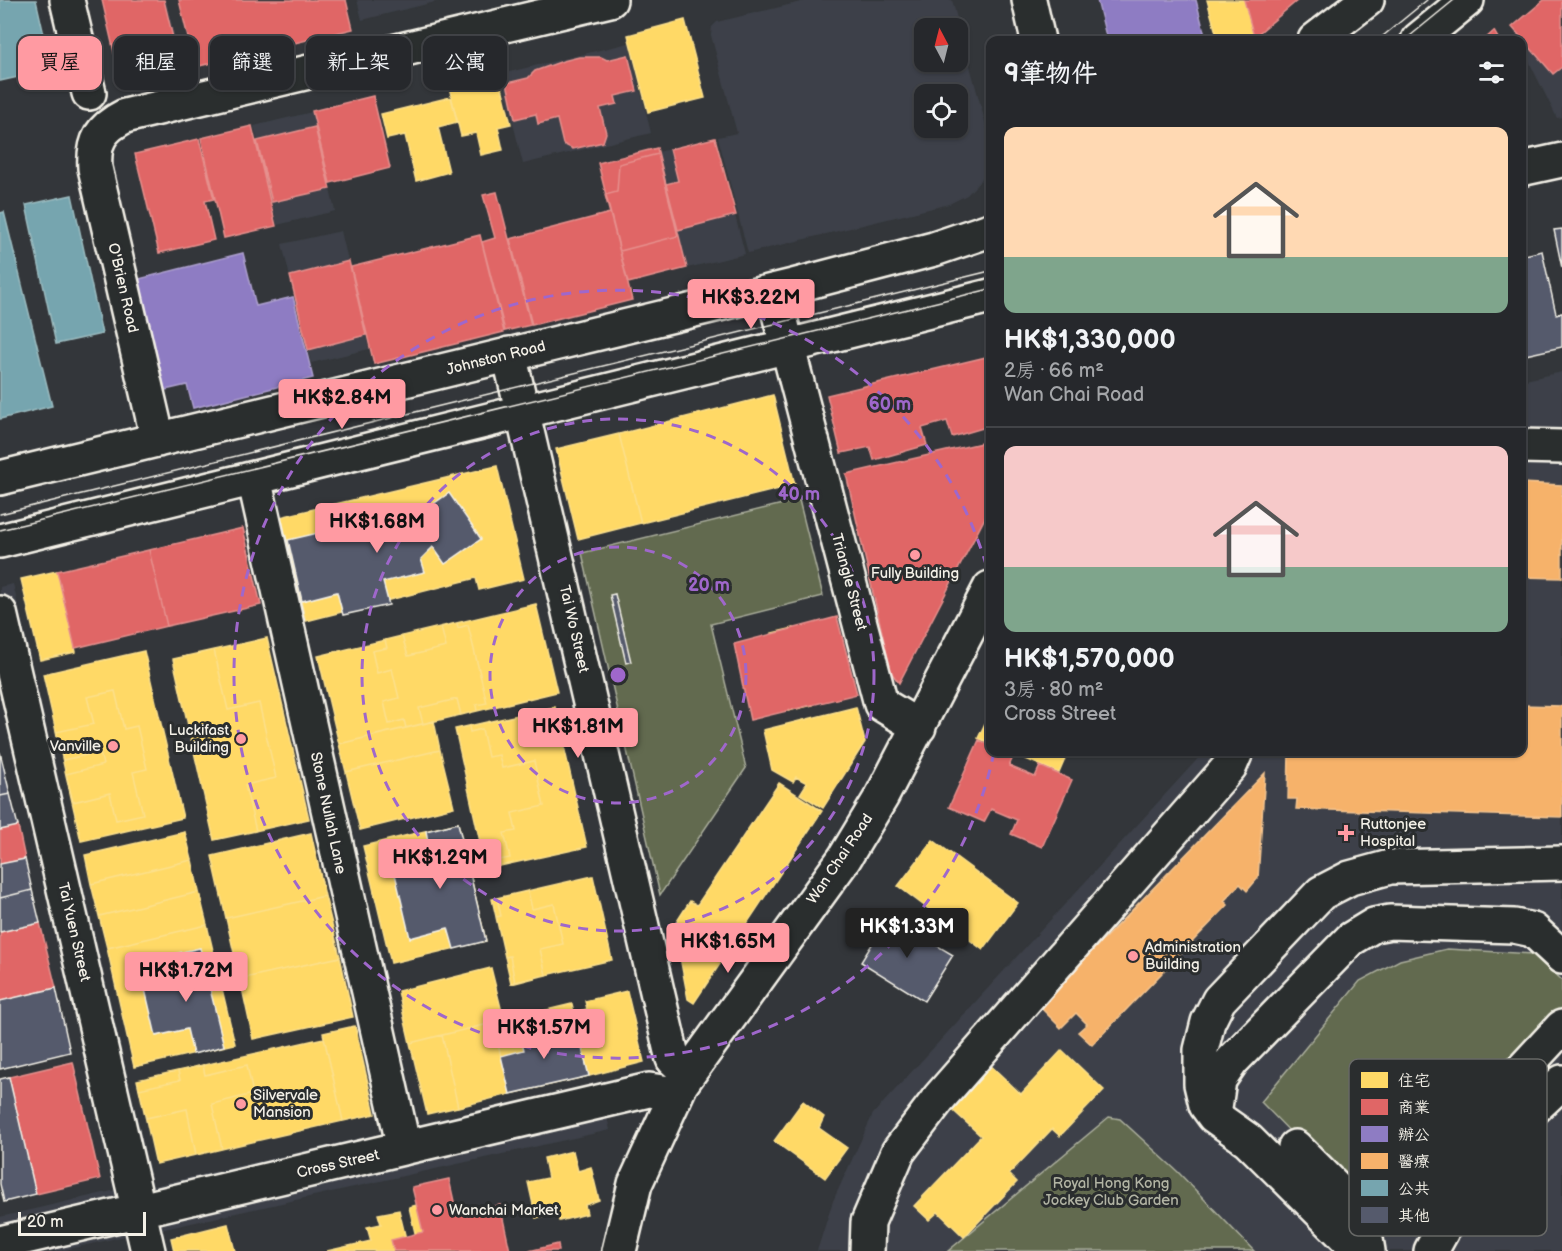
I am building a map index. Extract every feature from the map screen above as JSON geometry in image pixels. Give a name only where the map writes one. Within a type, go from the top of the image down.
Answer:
[{"type":"street","points":[[67,0],[89,93]]},
{"type":"street","name":"O'Brien Road","points":[[158,440],[95,168],[94,153],[99,136],[109,124],[125,116],[610,0]]},
{"type":"street","points":[[1029,0],[1037,36]]},
{"type":"street","points":[[1320,36],[1367,0]]},
{"type":"street","points":[[1423,36],[1467,0]]},
{"type":"street","points":[[1526,168],[1562,160]]},
{"type":"street","name":"Johnston Road","points":[[0,478],[773,291],[934,249],[986,231]]},
{"type":"street","name":"Triangle Street","points":[[773,291],[881,704],[919,727]]},
{"type":"street","points":[[0,541],[986,297]]},
{"type":"street","name":"Tai Wo Street","points":[[509,354],[524,410],[670,1047],[682,1083]]},
{"type":"street","points":[[1526,446],[1562,447]]},
{"type":"street","name":"Stone Nullah Lane","points":[[254,478],[404,1148]]},
{"type":"street","name":"Wan Chai Road","points":[[619,1251],[635,1184],[682,1083],[844,859],[882,796],[986,596]]},
{"type":"street","name":"Tai Yuen Street","points":[[0,612],[148,1251]]},
{"type":"street","points":[[867,1251],[868,1222],[898,1152],[939,1098],[1230,766],[1234,756]]},
{"type":"street","points":[[1360,1251],[1248,1140],[1214,1116],[1206,1106],[1201,1084],[1201,1050],[1208,1022],[1219,1000],[1321,893],[1350,878],[1390,867],[1555,863]]},
{"type":"street","points":[[1214,1116],[1219,1080],[1232,1061],[1359,933],[1374,925],[1402,921],[1514,926],[1547,933],[1562,957]]},
{"type":"street","points":[[1532,1059],[1562,1027]]},
{"type":"street","points":[[1547,1096],[1562,1082]]},
{"type":"street","name":"Cross Street","points":[[0,1242],[682,1083]]},
{"type":"street","points":[[1295,1147],[1349,1202]]},
{"type":"street","points":[[1366,1236],[1368,1251]]},
{"type":"shaded area","points":[[102,0],[166,0],[175,36],[114,36],[114,49]]},
{"type":"shaded area","points":[[357,0],[443,0],[362,20]]},
{"type":"shaded area","points":[[809,0],[952,0],[957,18],[914,18],[914,72],[968,72],[968,59],[986,125],[986,171],[967,195],[949,204],[748,253],[718,137],[737,133],[711,35],[712,27],[717,22]]},
{"type":"shaded area","points":[[1544,0],[1562,0],[1562,117],[1557,118],[1526,55],[1526,36],[1516,36],[1512,27]]},
{"type":"shaded area","points":[[629,43],[651,133],[523,164],[505,90],[507,90],[507,73]]},
{"type":"shaded area","points":[[312,112],[335,211],[277,225],[254,126]]},
{"type":"shaded area","points":[[715,138],[745,254],[687,268],[658,152]]},
{"type":"shaded area","points":[[341,231],[369,349],[311,363],[282,244]]},
{"type":"shaded area","name":"Ruttonjee Hospital","points":[[1562,372],[1562,1251],[817,1251],[833,1201],[873,1114],[1200,756],[1526,756],[1526,380]]},
{"type":"shaded area","points":[[13,584],[153,1186],[599,1083],[610,1130],[160,1230],[164,1251],[129,1251],[125,1236],[61,1251],[0,1251],[0,1217],[116,1190],[0,693],[0,587]]},
{"type":"green space","points":[[799,500],[823,596],[711,624],[746,768],[660,895],[582,553]]},
{"type":"green space","points":[[1447,949],[1533,954],[1562,980],[1562,1030],[1559,1041],[1542,1059],[1349,1059],[1348,1191],[1261,1102],[1360,981],[1400,960]]},
{"type":"green space","name":"Royal Hong Kong Jockey Club Garden","points":[[1109,1117],[1120,1119],[1178,1172],[1254,1251],[948,1251]]},
{"type":"building: 住宅","points":[[1207,0],[1244,0],[1254,36],[1217,36]]},
{"type":"building: 住宅","points":[[685,20],[705,98],[648,112],[628,35]]},
{"type":"building: 住宅","points":[[450,90],[503,90],[511,124],[498,127],[503,150],[481,155],[476,133],[461,136]]},
{"type":"building: 住宅","points":[[451,97],[457,122],[438,127],[449,172],[416,181],[405,135],[387,139],[381,114]]},
{"type":"building: 住宅","points":[[773,395],[795,485],[641,523],[619,434]]},
{"type":"building: 住宅","points":[[619,434],[641,523],[578,539],[556,449]]},
{"type":"building: 住宅","points":[[497,466],[524,579],[479,590],[476,578],[306,621],[280,517]]},
{"type":"building: 住宅","points":[[57,571],[76,652],[40,660],[21,579]]},
{"type":"building: 住宅","points":[[536,604],[557,692],[339,744],[318,656]]},
{"type":"building: 住宅","points":[[457,623],[458,628],[468,625],[487,703],[476,705],[477,711],[461,715],[457,699],[419,708],[423,724],[406,728],[404,720],[389,724],[384,702],[399,698],[392,669],[377,673],[372,651],[387,648],[385,640],[402,636],[408,656],[446,647],[441,627]]},
{"type":"building: 住宅","points":[[794,628],[800,651],[815,647],[818,658],[814,660],[819,678],[807,680],[813,705],[788,711],[784,697],[772,700],[770,694],[765,696],[757,662],[762,661],[761,655],[777,651],[772,633]]},
{"type":"building: 住宅","name":"Luckifast Building","points":[[267,638],[309,819],[214,840],[173,659]]},
{"type":"building: 住宅","points":[[214,650],[228,710],[259,703],[276,778],[245,785],[256,831],[214,840],[173,659]]},
{"type":"building: 住宅","name":"Vanville","points":[[144,651],[183,818],[81,841],[43,674]]},
{"type":"building: 住宅","points":[[115,691],[124,729],[137,726],[147,769],[133,772],[143,814],[116,820],[110,793],[73,802],[66,774],[103,765],[100,752],[63,760],[56,732],[94,724],[87,697]]},
{"type":"building: 住宅","points":[[555,707],[587,847],[486,869],[455,729]]},
{"type":"building: 住宅","points":[[856,707],[865,742],[823,808],[800,794],[807,783],[796,777],[793,782],[772,770],[763,730]]},
{"type":"building: 住宅","points":[[434,721],[440,750],[346,772],[339,744]]},
{"type":"building: 住宅","points":[[986,721],[986,741],[978,738]]},
{"type":"building: 住宅","points":[[469,726],[470,732],[482,729],[488,757],[499,755],[502,768],[534,761],[544,806],[512,813],[516,831],[504,833],[510,858],[499,860],[500,866],[486,869],[455,729]]},
{"type":"building: 住宅","points":[[440,750],[454,807],[360,830],[346,772]]},
{"type":"building: 住宅","points":[[1019,756],[1066,756],[1059,773]]},
{"type":"building: 住宅","points":[[779,783],[822,811],[694,1003],[688,999],[674,926],[690,901],[697,905]]},
{"type":"building: 住宅","points":[[458,823],[486,941],[391,963],[363,846]]},
{"type":"building: 住宅","points":[[185,832],[192,860],[91,884],[85,855]]},
{"type":"building: 住宅","points":[[311,833],[325,896],[226,918],[212,856]]},
{"type":"building: 住宅","points":[[933,840],[1018,903],[983,950],[898,886]]},
{"type":"building: 住宅","points":[[192,860],[199,892],[99,916],[91,884]]},
{"type":"building: 住宅","points":[[593,876],[612,960],[511,983],[492,899]]},
{"type":"building: 住宅","points":[[528,891],[532,909],[554,904],[563,944],[540,949],[546,975],[515,983],[510,956],[505,957],[496,917],[501,916],[497,898]]},
{"type":"building: 住宅","points":[[199,892],[207,925],[107,948],[99,916]]},
{"type":"building: 住宅","points":[[325,896],[340,957],[240,979],[226,918]]},
{"type":"building: 住宅","points":[[207,925],[235,1044],[134,1067],[107,948]]},
{"type":"building: 住宅","points":[[340,957],[353,1017],[253,1039],[240,979]]},
{"type":"building: 住宅","points":[[491,968],[504,1020],[410,1043],[398,991]]},
{"type":"building: 住宅","points":[[627,991],[644,1062],[589,1076],[574,1012],[587,1009],[585,1001]]},
{"type":"building: 住宅","points":[[572,1004],[589,1076],[510,1094],[493,1023]]},
{"type":"building: 住宅","points":[[493,1023],[510,1094],[458,1107],[442,1035]]},
{"type":"building: 住宅","points":[[355,1026],[375,1114],[343,1121],[323,1033]]},
{"type":"building: 住宅","points":[[442,1035],[458,1107],[427,1114],[410,1043]]},
{"type":"building: 住宅","name":"Silvervale Mansion","points":[[324,1038],[343,1121],[156,1164],[137,1080]]},
{"type":"building: 住宅","points":[[1062,1050],[1104,1090],[1060,1136],[1052,1129],[1009,1174],[1017,1182],[964,1237],[938,1212],[929,1220],[914,1206],[981,1136],[946,1104],[987,1062],[1021,1094]]},
{"type":"building: 住宅","points":[[203,1065],[205,1075],[247,1065],[253,1094],[212,1104],[222,1149],[196,1155],[187,1109],[146,1118],[139,1089],[180,1080],[178,1071]]},
{"type":"building: 住宅","points":[[803,1101],[824,1117],[819,1128],[847,1148],[825,1178],[774,1141]]},
{"type":"building: 住宅","points":[[573,1151],[578,1171],[591,1167],[599,1200],[585,1205],[587,1214],[559,1221],[557,1212],[536,1218],[528,1182],[548,1178],[544,1158]]},
{"type":"building: 住宅","points":[[429,1202],[431,1212],[444,1209],[447,1224],[464,1220],[465,1225],[493,1219],[498,1240],[491,1241],[494,1251],[327,1251],[371,1241],[367,1227],[381,1224],[378,1214],[399,1210],[406,1239],[416,1237],[409,1207]]},
{"type":"building: 住宅","points":[[228,1224],[235,1251],[174,1251],[171,1238]]},
{"type":"building: 商業","points":[[102,0],[164,0],[173,36],[114,36],[114,52]]},
{"type":"building: 商業","points":[[179,0],[346,0],[353,29],[324,36],[306,36],[306,40],[294,43],[294,36],[210,36],[210,63],[198,66],[198,36],[188,36]]},
{"type":"building: 商業","points":[[1244,0],[1298,0],[1255,36]]},
{"type":"building: 商業","points":[[1544,0],[1562,0],[1562,67],[1553,74],[1526,43],[1526,36],[1520,36],[1512,27]]},
{"type":"building: 商業","points":[[628,55],[637,91],[615,96],[617,104],[600,108],[606,133],[603,142],[573,149],[563,144],[557,119],[538,124],[536,114],[515,119],[507,83],[528,78],[535,71],[579,57],[601,57],[607,60]]},
{"type":"building: 商業","points":[[373,96],[390,168],[330,183],[312,111]]},
{"type":"building: 商業","points":[[252,126],[276,226],[224,238],[201,138]]},
{"type":"building: 商業","points":[[315,127],[330,189],[272,202],[257,141]]},
{"type":"building: 商業","points":[[715,138],[736,215],[678,230],[666,184],[678,181],[670,149]]},
{"type":"building: 商業","points":[[199,139],[214,199],[205,201],[214,240],[159,253],[135,154]]},
{"type":"building: 商業","points":[[657,148],[687,268],[628,283],[598,163]]},
{"type":"building: 商業","points":[[658,154],[678,236],[620,251],[605,195],[617,192],[619,164]]},
{"type":"building: 商業","points":[[497,192],[531,325],[505,331],[482,242],[495,238],[483,195]]},
{"type":"building: 商業","points":[[610,213],[632,300],[532,325],[510,239]]},
{"type":"building: 商業","points":[[480,235],[504,332],[374,364],[351,267]]},
{"type":"building: 商業","points":[[349,261],[366,335],[308,350],[290,276]]},
{"type":"building: 商業","points":[[986,357],[986,427],[952,437],[947,421],[922,428],[927,445],[874,460],[870,447],[841,453],[827,395]]},
{"type":"building: 商業","name":"Fully Building","points":[[986,442],[986,516],[899,683],[891,672],[846,474]]},
{"type":"building: 商業","points":[[243,528],[261,605],[167,626],[149,550]]},
{"type":"building: 商業","points":[[149,550],[167,626],[75,648],[57,571]]},
{"type":"building: 商業","points":[[837,617],[857,694],[750,720],[734,644]]},
{"type":"building: 商業","points":[[979,740],[986,743],[986,756],[1014,756],[1009,766],[1035,777],[1040,766],[1072,780],[1042,847],[1011,834],[1017,820],[991,809],[984,822],[949,807]]},
{"type":"building: 商業","points":[[18,826],[25,859],[0,864],[0,830]]},
{"type":"building: 商業","points":[[40,923],[56,988],[0,1001],[0,932]]},
{"type":"building: 商業","points":[[73,1062],[100,1179],[36,1194],[9,1077]]},
{"type":"building: 商業","name":"Wanchai Market","points":[[449,1179],[457,1215],[500,1205],[510,1251],[394,1251],[391,1240],[423,1232],[412,1187]]},
{"type":"building: 商業","name":"Wanchai Market","points":[[558,1244],[559,1251],[529,1251]]},
{"type":"building: 辦公","points":[[1097,0],[1196,0],[1205,36],[1106,36]]},
{"type":"building: 辦公","points":[[243,253],[256,306],[293,297],[313,378],[193,408],[187,385],[165,390],[139,279]]},
{"type":"building: 醫療","points":[[1526,483],[1562,485],[1562,578],[1526,577]]},
{"type":"building: 醫療","points":[[1526,705],[1562,706],[1562,817],[1296,809],[1297,799],[1288,799],[1289,756],[1526,756]]},
{"type":"building: 醫療","name":"Administration Building","points":[[1265,773],[1258,878],[1247,891],[1240,884],[1224,901],[1228,905],[1092,1045],[1078,1032],[1087,1024],[1076,1013],[1061,1028],[1039,1006]]},
{"type":"building: 公共","points":[[0,0],[36,0],[44,36],[18,36],[18,77],[0,81]]},
{"type":"building: 公共","points":[[72,195],[102,334],[56,344],[26,205]]},
{"type":"building: 公共","points":[[4,212],[52,406],[0,419],[0,213]]},
{"type":"building: 其他","points":[[1562,229],[1562,268],[1554,230]]},
{"type":"building: 其他","points":[[1542,251],[1556,314],[1562,313],[1562,347],[1526,355],[1526,255]]},
{"type":"building: 其他","points":[[449,493],[481,539],[445,564],[433,547],[421,559],[425,572],[383,582],[389,605],[343,615],[337,592],[302,601],[288,540],[386,517],[389,523],[416,516]]},
{"type":"building: 其他","points":[[615,594],[631,662],[626,663],[610,595]]},
{"type":"building: 其他","points":[[0,752],[10,794],[0,796]]},
{"type":"building: 其他","points":[[10,794],[18,826],[0,830],[0,796]]},
{"type":"building: 其他","points":[[458,823],[486,941],[454,949],[448,928],[410,938],[392,861],[430,852],[426,831]]},
{"type":"building: 其他","points":[[25,859],[32,890],[0,898],[0,864]]},
{"type":"building: 其他","points":[[32,890],[40,923],[0,932],[0,898]]},
{"type":"building: 其他","points":[[889,917],[953,955],[924,1001],[861,962]]},
{"type":"building: 其他","points":[[200,948],[224,1046],[193,1054],[187,1029],[156,1036],[144,985],[175,977],[169,955]]},
{"type":"building: 其他","points":[[56,988],[70,1052],[0,1069],[0,1001]]},
{"type":"building: 其他","points":[[551,1020],[557,1042],[579,1037],[589,1076],[510,1094],[501,1056],[524,1050],[519,1028]]},
{"type":"building: 其他","points":[[9,1077],[36,1194],[4,1202],[0,1184],[0,1079]]},
{"type":"tram line","points":[[1383,36],[1427,0]]},
{"type":"tram line","points":[[1410,36],[1454,0]]},
{"type":"tram line","points":[[0,514],[986,272]]},
{"type":"tram line","points":[[0,530],[986,290]]},
{"type":"place","name":"Fully Building","points":[[915,555]]},
{"type":"place","name":"Luckifast Building","points":[[241,739]]},
{"type":"place","name":"Vanville","points":[[113,746]]},
{"type":"place","name":"Ruttonjee Hospital","points":[[1346,833]]},
{"type":"place","name":"Administration Building","points":[[1133,956]]},
{"type":"place","name":"Silvervale Mansion","points":[[241,1104]]},
{"type":"place","name":"Wanchai Market","points":[[437,1210]]}]
